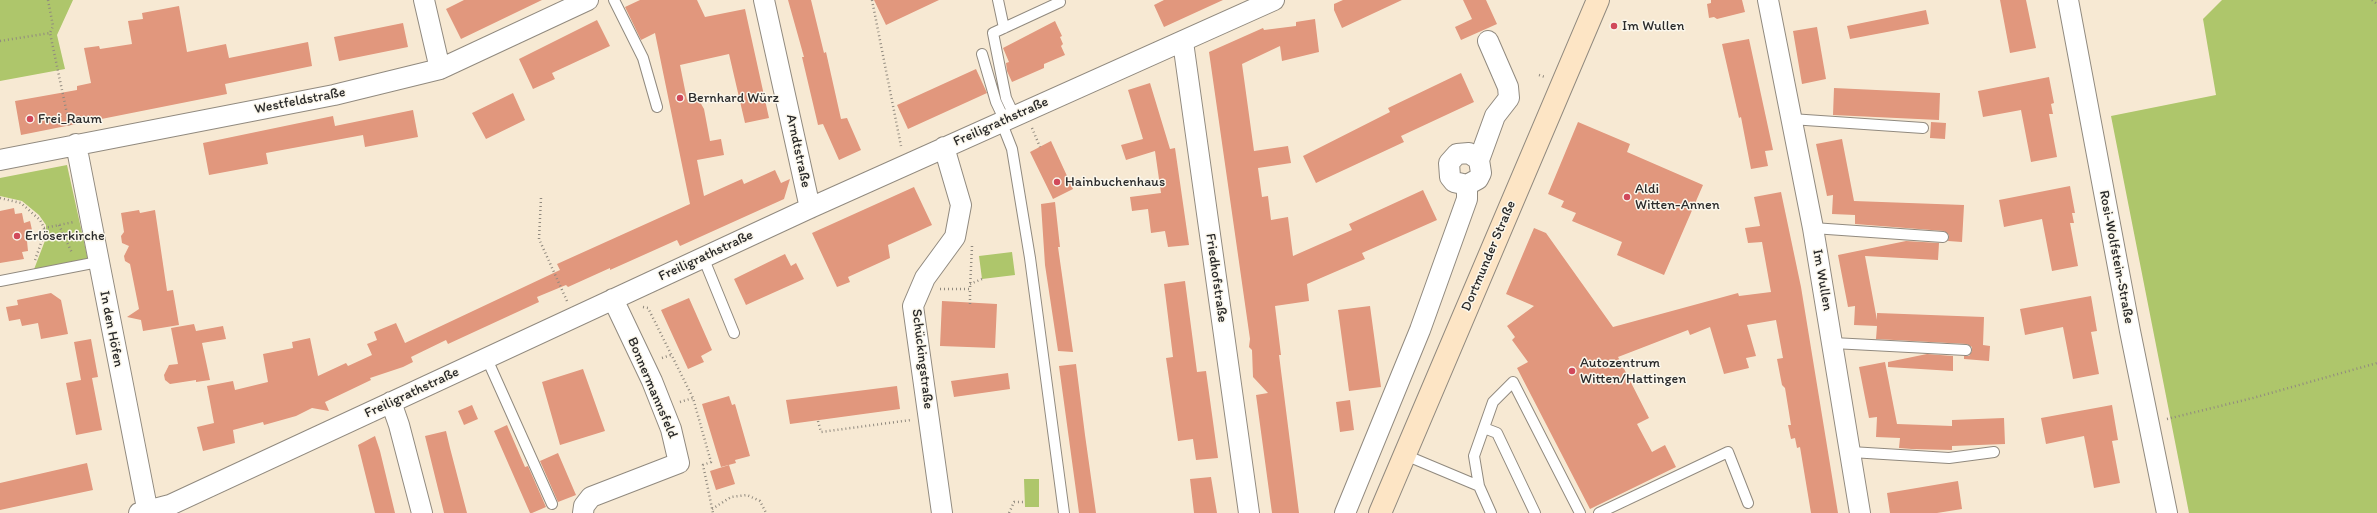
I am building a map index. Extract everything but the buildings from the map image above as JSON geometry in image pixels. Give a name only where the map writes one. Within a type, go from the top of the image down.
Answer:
[{"type":"main road","name":"Dortmunder Straße","points":[[1380,513],[1598,0]]},
{"type":"street","points":[[424,0],[440,69]]},
{"type":"street","name":"Westfeldstraße","points":[[0,160],[334,95],[440,69],[588,0]]},
{"type":"street","name":"Arndtstraße","points":[[764,0],[810,208]]},
{"type":"street","name":"Freiligrathstraße","points":[[144,512],[170,505],[810,208],[1274,0]]},
{"type":"street","name":"Im Wullen","points":[[1768,0],[1813,228],[1860,513]]},
{"type":"street","name":"Rosi-Wolfstein-Straße","points":[[2068,0],[2147,418],[2167,513]]},
{"type":"street","points":[[1479,160],[1475,156],[1463,153],[1457,154],[1449,163],[1450,176],[1460,185],[1467,185],[1473,183],[1481,173],[1479,160],[1495,116],[1509,98],[1508,87],[1488,41]]},
{"type":"street","name":"Friedhofstraße","points":[[1183,42],[1250,513]]},
{"type":"street","name":"In den Höfen","points":[[76,144],[144,512]]},
{"type":"street","name":"Schückingstraße","points":[[942,513],[913,306],[924,278],[955,237],[960,205],[944,147]]},
{"type":"street","points":[[1345,513],[1420,330],[1468,199],[1467,185]]},
{"type":"street","name":"Bonnermannsfeld","points":[[583,513],[584,506],[591,497],[679,463],[671,429],[652,381],[613,299]]},
{"type":"street","points":[[391,402],[399,425],[422,513]]},
{"type":"lane","points":[[614,0],[642,58],[657,106]]},
{"type":"lane","points":[[998,0],[1004,28]]},
{"type":"lane","points":[[1060,2],[994,33],[1006,98],[1006,119],[1030,258],[1064,513]]},
{"type":"lane","points":[[982,54],[996,102],[1006,119]]},
{"type":"lane","points":[[1791,119],[1923,128]]},
{"type":"lane","points":[[1813,228],[1943,237]]},
{"type":"lane","points":[[703,257],[734,333]]},
{"type":"lane","points":[[0,281],[98,262]]},
{"type":"lane","points":[[1833,343],[1966,350]]},
{"type":"lane","points":[[487,359],[552,504]]},
{"type":"lane","points":[[1491,513],[1479,486],[1474,456],[1493,402],[1513,382],[1580,513]]},
{"type":"lane","points":[[1484,428],[1497,433],[1535,513]]},
{"type":"lane","points":[[1599,513],[1728,452],[1748,503]]},
{"type":"lane","points":[[1851,452],[1949,458],[1994,452]]},
{"type":"lane","points":[[1405,456],[1479,486]]},
{"type":"path","points":[[48,0],[53,26],[50,33],[69,124],[76,144]]},
{"type":"path","points":[[872,0],[901,146],[910,164]]},
{"type":"path","points":[[2372,0],[2377,4]]},
{"type":"path","points":[[0,41],[50,33]]},
{"type":"path","points":[[0,198],[22,203],[40,220],[44,228],[44,235],[31,270],[32,275]]},
{"type":"path","points":[[541,198],[540,239],[574,318]]},
{"type":"path","points":[[44,228],[90,219]]},
{"type":"path","points":[[58,225],[78,266]]},
{"type":"path","points":[[956,229],[968,234],[972,245],[970,304]]},
{"type":"path","points":[[970,284],[982,279]]},
{"type":"path","points":[[922,286],[936,289],[970,289]]},
{"type":"path","points":[[633,290],[640,306],[648,308],[693,398],[711,462],[703,465],[713,513]]},
{"type":"path","points":[[2147,418],[2172,420],[2377,363]]},
{"type":"path","points":[[818,421],[821,432],[929,418]]},
{"type":"path","points":[[712,509],[731,497],[748,495],[760,501],[766,513]]},
{"type":"path","points":[[1009,513],[1014,502],[1024,502]]},
{"type":"green space","points":[[0,0],[73,0],[57,35],[65,69],[0,81]]},
{"type":"green space","points":[[2222,0],[2377,0],[2377,513],[2189,513],[2111,116],[2216,95],[2203,19]]},
{"type":"green space","points":[[67,165],[88,260],[33,272],[46,238],[46,225],[39,215],[22,201],[0,196],[0,178]]},
{"type":"green space","points":[[1012,252],[1015,275],[982,279],[979,256]]},
{"type":"green space","points":[[1024,479],[1039,479],[1039,507],[1025,507]]},
{"type":"place","name":"Im Wullen","points":[[1614,26]]},
{"type":"place","name":"Bernhard Würz","points":[[680,98]]},
{"type":"place","name":"Frei_Raum","points":[[30,119]]},
{"type":"place","name":"Hainbuchenhaus","points":[[1057,182]]},
{"type":"place","name":"Aldi Witten-Annen","points":[[1627,197]]},
{"type":"place","name":"Erlöserkirche","points":[[17,236]]},
{"type":"place","name":"Autozentrum Witten/Hattingen","points":[[1572,371]]}]
